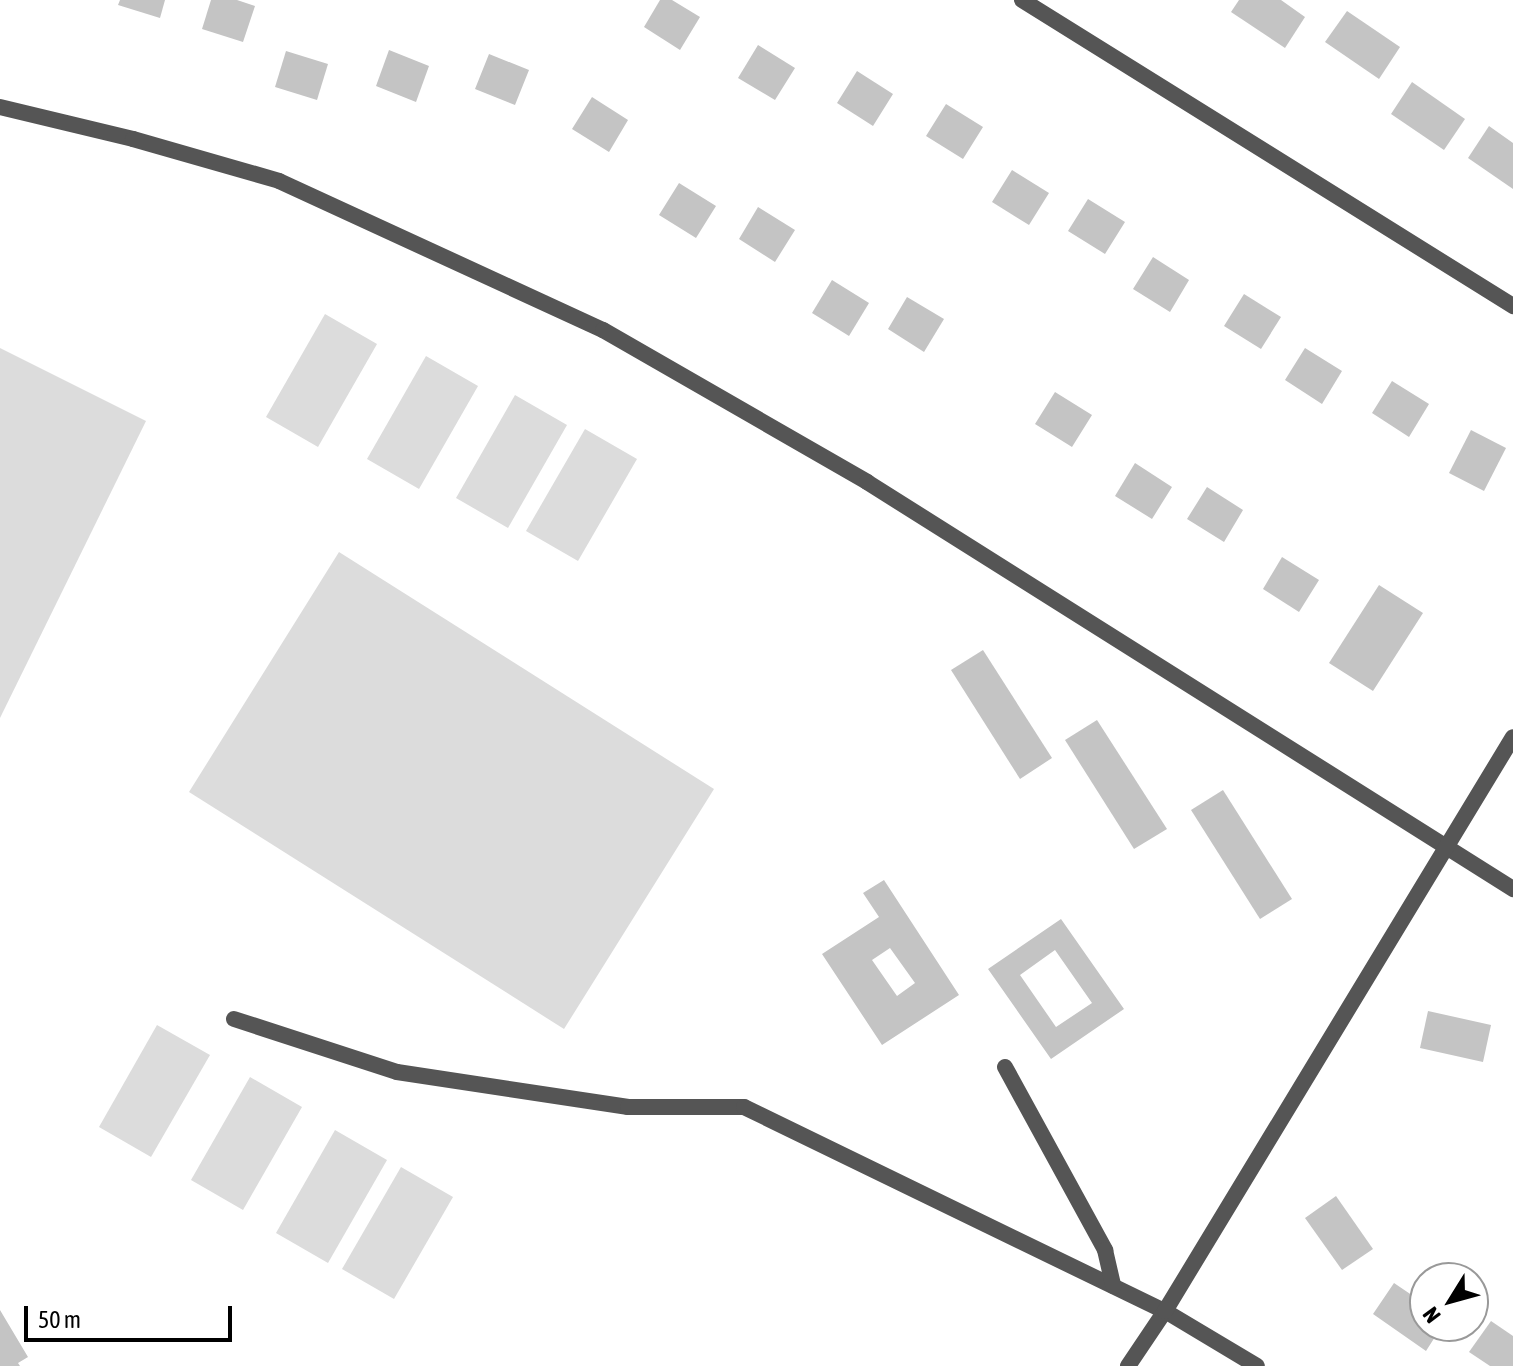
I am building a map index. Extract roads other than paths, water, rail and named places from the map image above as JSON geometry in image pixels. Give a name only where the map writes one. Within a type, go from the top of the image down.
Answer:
[{"type":"street","points":[[1022,0],[1513,306]]},
{"type":"street","points":[[0,107],[279,181],[603,330],[867,482],[1513,889]]},
{"type":"street","points":[[1128,1366],[1165,1311],[1513,737]]},
{"type":"street","points":[[234,1019],[397,1072],[628,1107],[744,1107],[1165,1311],[1257,1366]]},
{"type":"street","points":[[1005,1067],[1105,1250],[1113,1286]]}]
